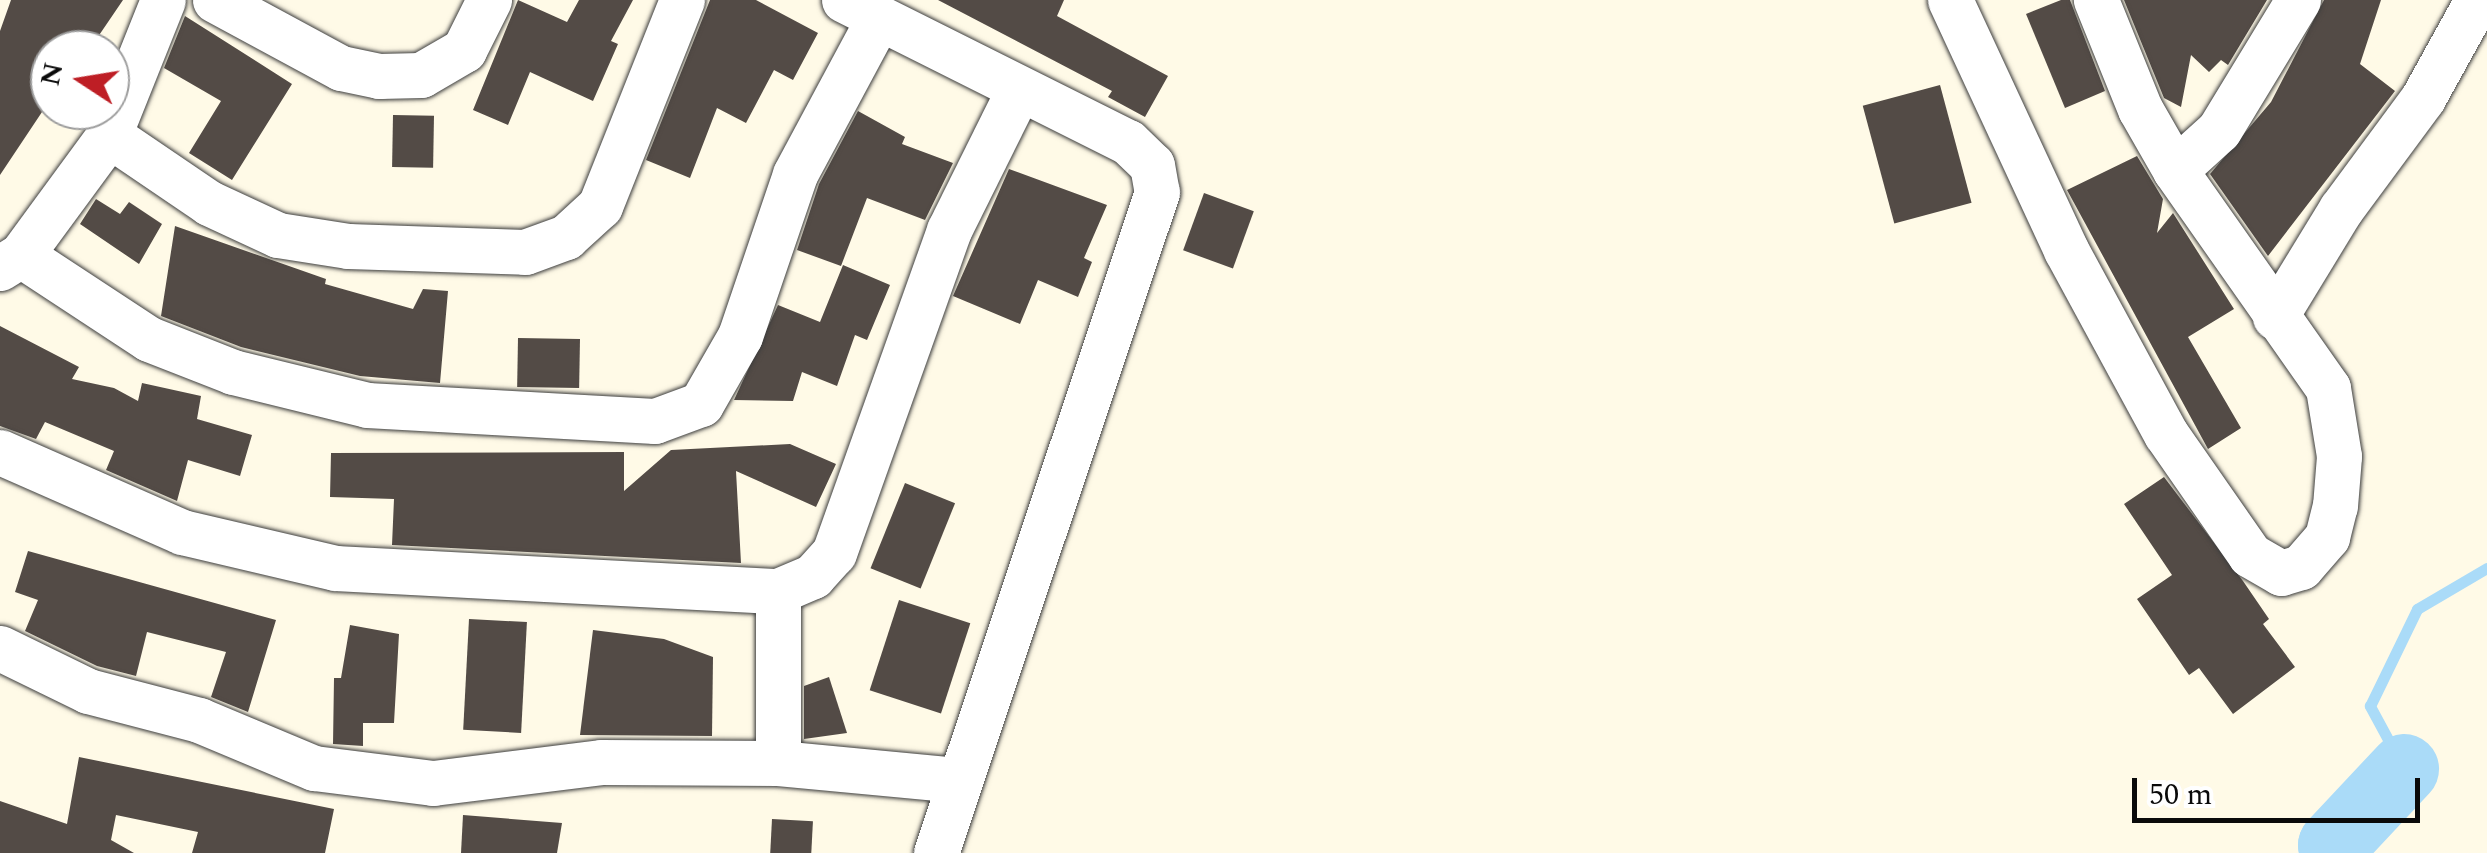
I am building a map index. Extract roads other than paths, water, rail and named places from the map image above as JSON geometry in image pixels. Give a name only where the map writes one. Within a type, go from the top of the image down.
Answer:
[{"type":"street","points":[[163,0],[108,135],[11,262],[149,338],[232,372],[368,405],[655,421],[702,404],[740,336],[795,174],[861,10],[1128,142],[1152,165],[1156,192],[936,853]]},
{"type":"street","points":[[214,0],[341,68],[380,76],[421,75],[464,50],[489,0]]},
{"type":"street","points":[[108,135],[209,202],[278,234],[348,246],[525,252],[566,237],[600,206],[682,0]]},
{"type":"street","points":[[1950,0],[2066,250],[2166,434],[2250,554],[2281,573],[2301,567],[2327,537],[2339,456],[2328,388],[2175,170],[2140,109],[2096,0]]},
{"type":"street","points":[[2175,170],[2219,130],[2298,0]]},
{"type":"street","points":[[2274,316],[2341,209],[2423,98],[2477,0]]},
{"type":"street","points":[[0,452],[182,532],[334,568],[778,591],[813,576],[834,553],[949,230],[1018,90]]},
{"type":"street","points":[[778,591],[778,762]]},
{"type":"street","points":[[0,648],[88,691],[199,720],[314,768],[433,782],[601,762],[778,762],[959,780]]},
{"type":"waterway","points":[[2404,769],[2370,706],[2417,609],[2487,568]]},
{"type":"waterway","points":[[2335,853],[2333,845],[2404,769]]}]
